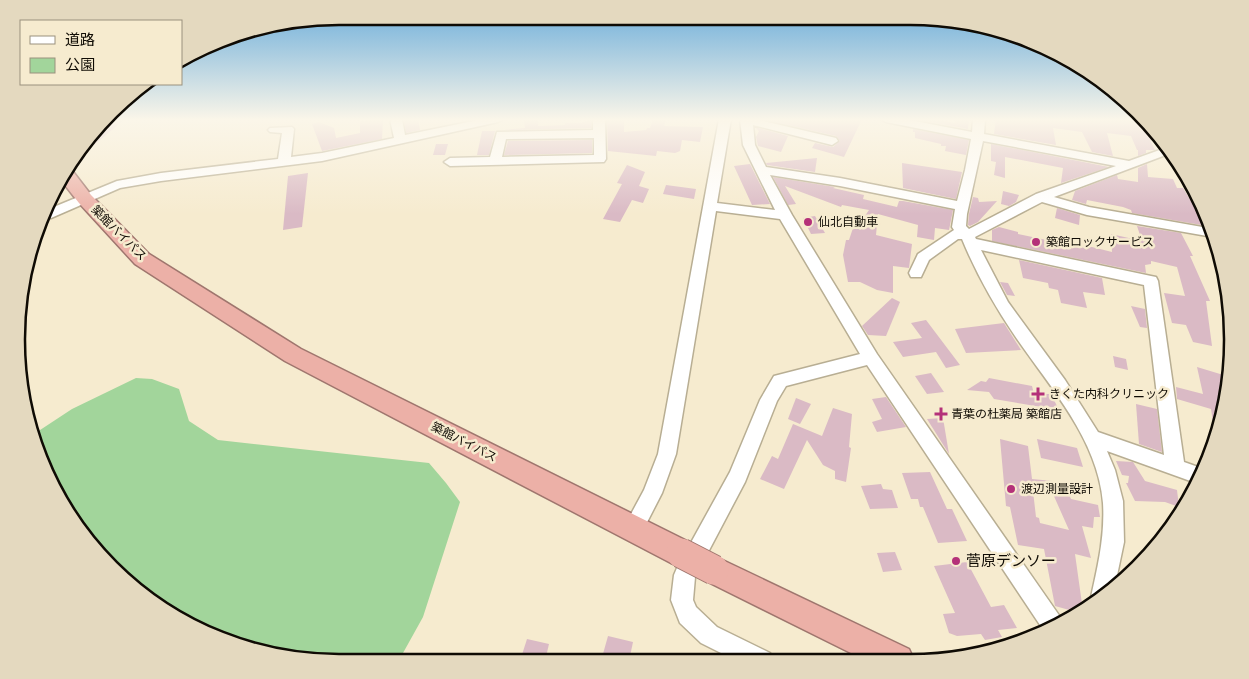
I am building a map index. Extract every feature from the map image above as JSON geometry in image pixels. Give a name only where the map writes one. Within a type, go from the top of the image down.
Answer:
[{"type":"highway","name":"築館バイパス","points":[[69,179],[85,199],[142,259],[294,355],[634,527],[714,570],[886,654]]},
{"type":"street","points":[[284,161],[285,151]]},
{"type":"street","points":[[52,213],[117,185],[161,177],[322,157],[351,151]]},
{"type":"street","points":[[495,162],[498,151]]},
{"type":"street","points":[[450,162],[600,159],[599,151]]},
{"type":"street","points":[[634,527],[652,493],[667,454],[720,151]]},
{"type":"street","points":[[751,151],[785,215],[871,358],[1051,621]]},
{"type":"street","points":[[975,151],[961,206],[959,226],[969,239],[1002,305],[1059,385],[1092,438],[1105,467],[1112,502],[1114,534],[1104,587]]},
{"type":"street","points":[[1052,151],[1130,165]]},
{"type":"street","points":[[969,239],[1041,197],[1162,153]]},
{"type":"street","points":[[761,171],[780,172],[840,182],[961,206]]},
{"type":"street","points":[[1041,197],[1086,211],[1205,232]]},
{"type":"street","points":[[711,206],[785,215]]},
{"type":"street","points":[[916,273],[923,257],[955,234],[969,239],[1151,281],[1175,466]]},
{"type":"street","points":[[748,654],[709,634],[688,615],[682,600],[685,575],[738,476],[768,400],[780,381],[871,358]]},
{"type":"street","points":[[1092,438],[1194,474]]},
{"type":"green space","points":[[136,378],[152,379],[179,389],[189,421],[218,440],[429,463],[460,502],[423,617],[402,654],[319,653],[278,648],[258,643],[200,622],[148,589],[103,547],[78,514],[57,479],[39,431],[72,409]]},
{"type":"building","points":[[434,151],[446,151],[445,155],[433,155]]},
{"type":"building","points":[[478,151],[490,151],[489,155],[477,155]]},
{"type":"building","points":[[505,151],[592,151],[592,153],[504,155]]},
{"type":"building","points":[[608,151],[680,151],[675,153],[657,151],[656,156]]},
{"type":"building","points":[[822,151],[847,151],[844,157]]},
{"type":"building","points":[[945,151],[967,151],[966,155]]},
{"type":"building","points":[[991,151],[1025,151],[1109,167],[1061,183],[1063,168],[1005,157],[1005,178],[994,175],[996,162],[991,161]]},
{"type":"building","points":[[1112,151],[1113,156],[1092,152]]},
{"type":"building","points":[[1138,151],[1146,151],[1146,153],[1138,156]]},
{"type":"building","points":[[817,158],[815,172],[767,165],[766,163]]},
{"type":"building","points":[[902,163],[962,172],[956,199],[903,188]]},
{"type":"building","points":[[750,164],[770,204],[752,205],[734,166]]},
{"type":"building","points":[[1147,164],[1148,177],[1173,179],[1177,188],[1183,188],[1192,201],[1202,225],[1132,213],[1131,210],[1123,207],[1087,200],[1086,204],[1072,200],[1075,191],[1117,175],[1118,179],[1138,182],[1138,168]]},
{"type":"building","points":[[627,165],[645,172],[639,186],[649,189],[643,203],[632,200],[620,222],[603,219],[622,184],[617,183]]},
{"type":"building","points":[[308,173],[302,227],[283,230],[288,176]]},
{"type":"building","points":[[773,177],[835,187],[833,188],[864,195],[863,199],[897,207],[899,201],[903,201],[953,210],[949,230],[935,228],[934,240],[917,237],[918,225],[878,214],[876,235],[912,244],[909,268],[893,266],[893,293],[877,290],[860,282],[848,282],[843,255],[846,240],[849,240],[853,228],[856,229],[869,210],[842,205],[841,207],[785,186],[796,204],[788,205]]},
{"type":"building","points":[[666,185],[696,189],[694,199],[663,194]]},
{"type":"building","points":[[1003,191],[1019,195],[1016,202],[1009,206],[1001,204]]},
{"type":"building","points":[[973,197],[978,198],[979,202],[997,201],[978,222],[970,226],[968,225],[969,214]]},
{"type":"building","points":[[1057,208],[1080,215],[1079,225],[1055,218]]},
{"type":"building","points":[[815,216],[825,233],[811,234],[803,218]]},
{"type":"building","points":[[1137,226],[1181,233],[1193,256],[1190,256],[1210,301],[1206,301],[1212,346],[1193,342],[1186,325],[1172,323],[1164,293],[1185,296],[1177,267],[1151,261],[1151,264],[1145,265],[1146,273],[992,241],[992,230],[999,227],[1018,232],[1018,234],[1085,248],[1084,245],[1112,252],[1111,234],[1142,241]]},
{"type":"building","points":[[1019,260],[1102,278],[1105,295],[1083,292],[1087,308],[1061,303],[1058,290],[1049,288],[1048,283],[1023,278]]},
{"type":"building","points":[[1000,282],[1008,283],[1015,296],[1007,295]]},
{"type":"building","points":[[892,298],[900,302],[886,336],[868,335],[862,326]]},
{"type":"building","points":[[1131,306],[1145,309],[1147,328],[1140,327]]},
{"type":"building","points":[[926,320],[960,365],[946,368],[936,352],[903,357],[893,342],[922,338],[911,323]]},
{"type":"building","points":[[1004,323],[1021,350],[966,353],[955,329]]},
{"type":"building","points":[[1113,356],[1126,359],[1128,370],[1115,367]]},
{"type":"building","points":[[1197,367],[1222,374],[1213,421],[1211,409],[1177,399],[1176,387],[1203,394]]},
{"type":"building","points":[[931,373],[944,392],[927,394],[915,376]]},
{"type":"building","points":[[989,378],[1032,386],[1034,394],[1051,394],[1059,410],[994,399],[989,392],[967,390],[981,381],[986,382]]},
{"type":"building","points":[[886,397],[906,427],[877,432],[872,422],[882,419],[872,399]]},
{"type":"building","points":[[796,398],[811,404],[800,424],[788,419]]},
{"type":"building","points":[[1136,404],[1157,409],[1162,452],[1139,444]]},
{"type":"building","points":[[833,408],[852,414],[849,447],[851,448],[846,482],[835,479],[835,471],[823,465],[807,440],[784,489],[760,479],[772,456],[778,459],[793,424],[822,436]]},
{"type":"building","points":[[943,418],[949,454],[927,419]]},
{"type":"building","points":[[1000,439],[1028,446],[1032,479],[1063,482],[1071,499],[1098,505],[1100,517],[1094,517],[1093,528],[1082,526],[1091,558],[1075,554],[1082,602],[1070,610],[1055,606],[1044,549],[1018,545],[1010,507],[1006,506]],"holes":[[[1033,491],[1053,494],[1069,530],[1040,523],[1039,518],[1036,517]]]},
{"type":"building","points":[[1037,439],[1077,448],[1083,467],[1041,458]]},
{"type":"building","points":[[1116,461],[1133,462],[1145,481],[1177,490],[1178,502],[1176,506],[1165,502],[1135,501],[1126,483],[1128,483],[1129,476],[1122,475]]},
{"type":"building","points":[[930,472],[947,509],[952,509],[967,541],[938,543],[923,507],[920,507],[918,499],[911,499],[902,473]]},
{"type":"building","points":[[881,484],[883,489],[892,490],[898,508],[870,509],[861,486]]},
{"type":"building","points":[[895,552],[902,570],[883,572],[877,553]]},
{"type":"building","points":[[967,562],[991,607],[1004,605],[1017,628],[998,630],[1002,637],[985,640],[981,634],[957,636],[949,633],[943,614],[955,613],[934,566]]},
{"type":"building","points":[[608,636],[633,642],[630,654],[603,654]]},
{"type":"building","points":[[527,639],[549,644],[547,654],[522,654]]},
{"type":"place","name":"仙北自動車","points":[[808,222]]},
{"type":"place","name":"築館ロックサービス","points":[[1036,242]]},
{"type":"place","name":"きくた内科クリニック","points":[[1038,394]]},
{"type":"place","name":"青葉の杜薬局 築館店","points":[[941,414]]},
{"type":"place","name":"渡辺測量設計","points":[[1011,489]]},
{"type":"place","name":"菅原デンソー","points":[[956,561]]}]
